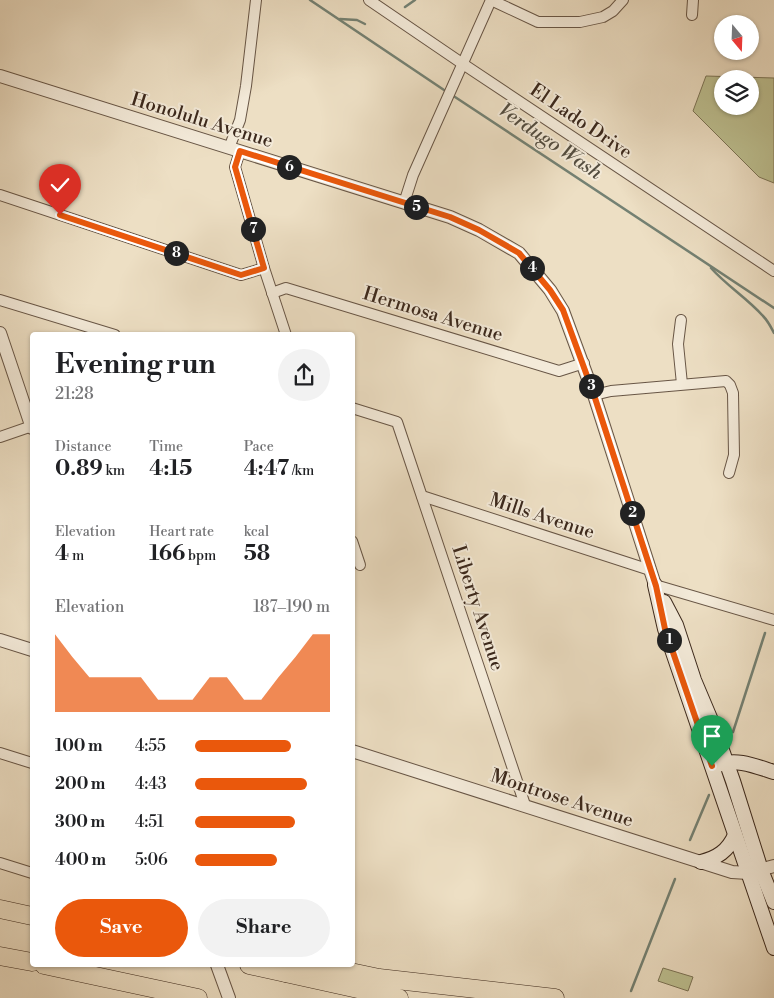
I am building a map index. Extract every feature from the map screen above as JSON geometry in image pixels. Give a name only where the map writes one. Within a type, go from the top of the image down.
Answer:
[{"type":"highway","points":[[0,909],[30,916]]},
{"type":"highway","points":[[0,956],[30,962]]},
{"type":"highway","points":[[53,967],[198,998]]},
{"type":"highway","points":[[258,967],[399,998]]},
{"type":"highway","points":[[286,973],[328,967],[379,978],[555,998]]},
{"type":"main road","points":[[656,586],[676,625],[694,680],[726,762],[761,870],[774,902]]},
{"type":"main road","points":[[656,586],[665,629],[735,836],[761,870],[774,948]]},
{"type":"main road","points":[[712,766],[726,762],[742,762],[774,772]]},
{"type":"main road","points":[[701,862],[711,860],[727,849],[735,836]]},
{"type":"street","points":[[256,0],[246,86],[235,149],[235,167],[264,268],[285,332]]},
{"type":"street","name":"El Lado Drive","points":[[369,0],[774,271]]},
{"type":"street","points":[[404,203],[413,175],[491,0],[538,22],[580,22],[603,17],[613,11],[624,0]]},
{"type":"street","points":[[692,0],[692,15]]},
{"type":"street","name":"Honolulu Avenue","points":[[0,76],[450,217],[479,230],[519,253],[550,290],[563,310],[584,363],[656,586]]},
{"type":"street","points":[[0,195],[241,275],[264,268]]},
{"type":"street","name":"Hermosa Avenue","points":[[272,293],[286,288],[559,371],[584,363]]},
{"type":"street","points":[[0,300],[105,332]]},
{"type":"street","points":[[681,320],[678,344],[682,384]]},
{"type":"street","points":[[0,333],[4,354],[30,422]]},
{"type":"street","points":[[594,395],[612,391],[726,381],[733,393],[734,455],[729,473]]},
{"type":"street","name":"Liberty Avenue","points":[[355,409],[397,422],[525,806]]},
{"type":"street","points":[[0,437],[30,428]]},
{"type":"street","name":"Mills Avenue","points":[[422,496],[650,570]]},
{"type":"street","points":[[355,549],[360,565]]},
{"type":"street","points":[[656,586],[774,620]]},
{"type":"street","points":[[0,640],[30,649]]},
{"type":"street","name":"Montrose Avenue","points":[[355,752],[732,872],[761,870]]},
{"type":"street","points":[[0,753],[30,762]]},
{"type":"street","points":[[0,863],[30,872]]},
{"type":"street","points":[[218,967],[228,998]]},
{"type":"green space","points":[[706,76],[714,76],[714,115],[759,115],[759,78],[774,78],[774,183],[759,177],[693,111]]},
{"type":"green space","points":[[663,968],[693,977],[688,991],[658,981]]},
{"type":"waterway","name":"Verdugo Wash","points":[[310,0],[447,92]]},
{"type":"waterway","points":[[405,7],[415,0]]},
{"type":"waterway","points":[[340,19],[357,20],[365,24]]},
{"type":"waterway","name":"Verdugo Wash","points":[[452,95],[774,308]]},
{"type":"waterway","points":[[711,268],[757,310],[774,333]]},
{"type":"waterway","points":[[733,732],[765,633]]},
{"type":"waterway","points":[[690,840],[709,795]]},
{"type":"waterway","points":[[631,991],[675,879]]},
{"type":"route","points":[[60,215],[241,275],[264,268],[235,167],[240,151],[450,217],[479,230],[519,253],[550,290],[563,310],[584,363],[656,586],[665,629],[712,766]]}]
